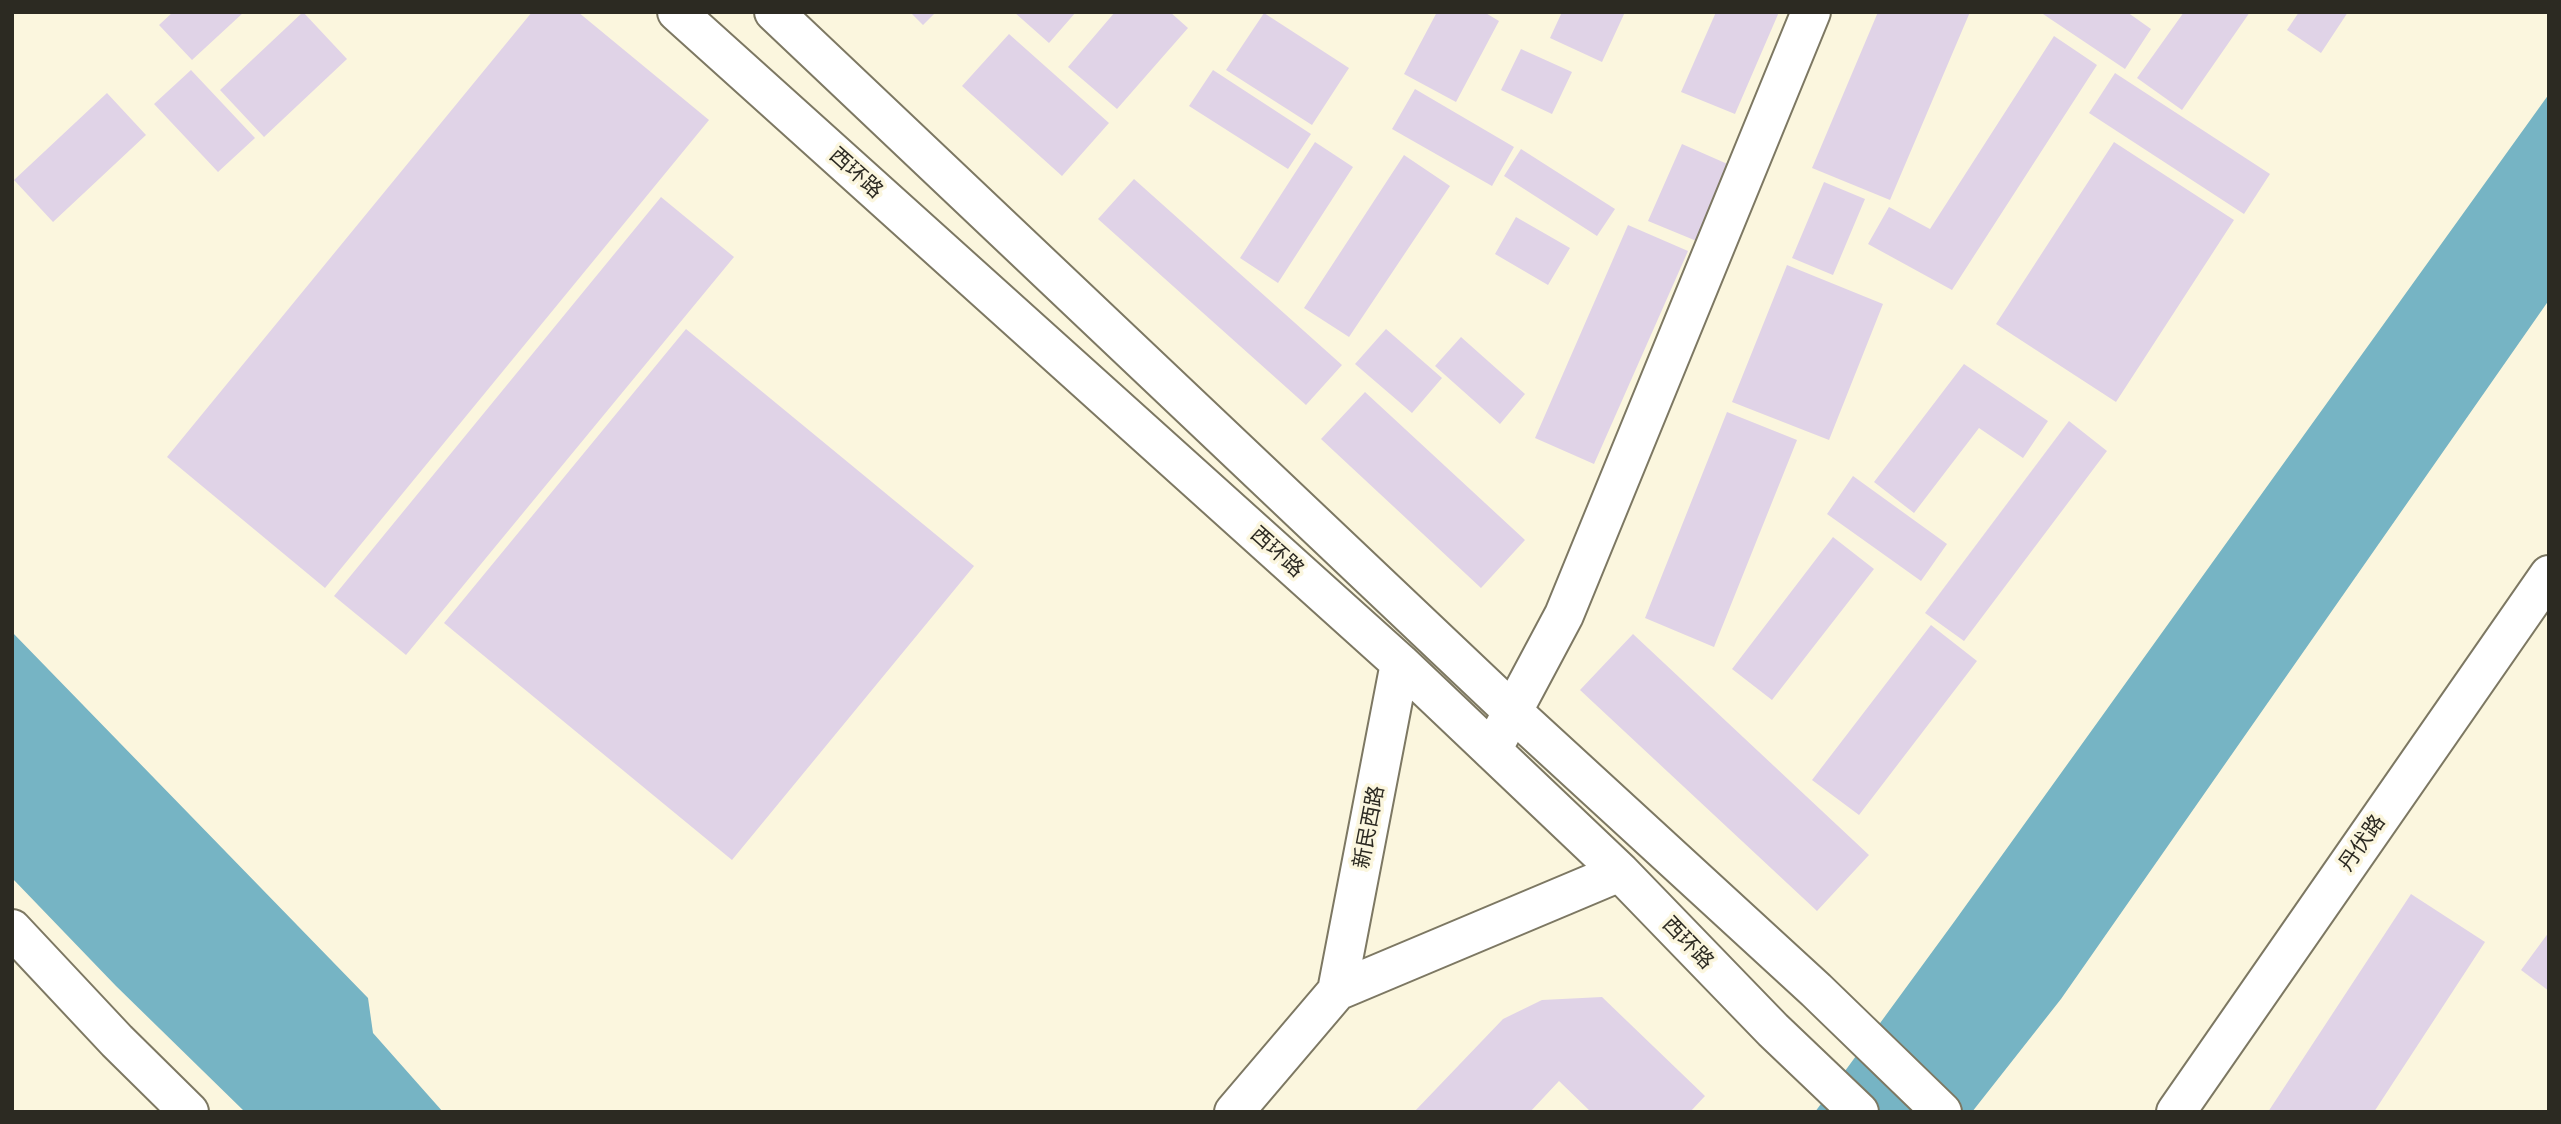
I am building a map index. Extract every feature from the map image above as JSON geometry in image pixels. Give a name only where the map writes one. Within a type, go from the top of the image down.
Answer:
[{"type":"street","name":"西环路","points":[[677,12],[1400,663],[1620,872],[1773,1030],[1859,1112]]},
{"type":"street","points":[[774,12],[1513,711],[1816,990],[1942,1112]]},
{"type":"street","points":[[1492,750],[1564,615],[1811,12]]},
{"type":"street","name":"丹伏路","points":[[2176,1112],[2549,575]]},
{"type":"street","name":"新民西路","points":[[1337,991],[1400,663]]},
{"type":"street","name":"新民西路","points":[[1234,1112],[1337,991],[1620,872]]},
{"type":"street","points":[[12,929],[117,1041],[189,1112]]},
{"type":"water","points":[[2549,94],[2549,300],[2061,999],[1972,1112],[1815,1112],[1954,922]]},
{"type":"water","points":[[12,632],[368,998],[373,1033],[443,1112],[245,1112],[116,986],[12,878]]},
{"type":"building","points":[[173,12],[244,12],[192,60],[159,25]]},
{"type":"building","points":[[303,12],[347,59],[264,137],[220,90]]},
{"type":"building","points":[[532,12],[578,12],[709,120],[325,588],[167,457]]},
{"type":"building","points":[[910,12],[936,12],[923,25]]},
{"type":"building","points":[[1014,12],[1076,12],[1049,43]]},
{"type":"building","points":[[1115,12],[1170,12],[1188,28],[1117,109],[1068,67]]},
{"type":"building","points":[[1437,12],[1484,12],[1499,21],[1456,102],[1404,74]]},
{"type":"building","points":[[1562,12],[1625,12],[1602,62],[1550,38]]},
{"type":"building","points":[[1716,12],[1779,12],[1735,114],[1681,92]]},
{"type":"building","points":[[1878,12],[1970,12],[1890,200],[1812,168]]},
{"type":"building","points":[[2040,12],[2127,12],[2151,29],[2125,69]]},
{"type":"building","points":[[2184,12],[2250,12],[2182,110],[2137,78]]},
{"type":"building","points":[[2299,12],[2348,12],[2321,53],[2287,30]]},
{"type":"building","points":[[1264,13],[1349,68],[1312,125],[1226,70]]},
{"type":"building","points":[[1009,34],[1109,123],[1062,176],[962,86]]},
{"type":"building","points":[[2054,36],[2097,65],[1952,290],[1868,244],[1889,207],[1930,229]]},
{"type":"building","points":[[1521,49],[1572,72],[1552,114],[1501,90]]},
{"type":"building","points":[[191,70],[255,138],[218,172],[154,104]]},
{"type":"building","points":[[1213,70],[1311,134],[1288,169],[1189,106]]},
{"type":"building","points":[[2115,73],[2270,174],[2244,214],[2089,113]]},
{"type":"building","points":[[1415,89],[1514,147],[1492,186],[1392,129]]},
{"type":"building","points":[[107,93],[146,135],[53,222],[14,180]]},
{"type":"building","points":[[1315,142],[1353,167],[1278,283],[1240,258]]},
{"type":"building","points":[[2114,142],[2234,220],[2116,402],[1996,324]]},
{"type":"building","points":[[1682,144],[1732,166],[1699,242],[1648,221]]},
{"type":"building","points":[[1521,149],[1615,209],[1597,236],[1504,176]]},
{"type":"building","points":[[1404,155],[1450,186],[1349,337],[1304,308]]},
{"type":"building","points":[[1134,179],[1342,365],[1306,405],[1098,219]]},
{"type":"building","points":[[1824,182],[1865,199],[1833,275],[1792,258]]},
{"type":"building","points":[[661,197],[734,257],[406,655],[334,596]]},
{"type":"building","points":[[1516,217],[1570,248],[1548,285],[1495,254]]},
{"type":"building","points":[[1628,225],[1688,251],[1594,464],[1535,438]]},
{"type":"building","points":[[1787,265],[1883,304],[1829,440],[1732,402]]},
{"type":"building","points":[[686,329],[974,566],[732,860],[444,623]]},
{"type":"building","points":[[1386,329],[1442,378],[1412,413],[1355,364]]},
{"type":"building","points":[[1461,337],[1525,394],[1500,424],[1435,366]]},
{"type":"building","points":[[1964,364],[2048,421],[2023,458],[1979,428],[1914,513],[1874,482]]},
{"type":"building","points":[[1365,392],[1525,540],[1481,588],[1321,439]]},
{"type":"building","points":[[1727,412],[1797,440],[1714,647],[1645,618]]},
{"type":"building","points":[[2069,421],[2107,451],[1964,641],[1925,613]]},
{"type":"building","points":[[1853,476],[1947,544],[1921,581],[1827,514]]},
{"type":"building","points":[[1833,537],[1874,569],[1772,700],[1732,669]]},
{"type":"building","points":[[1931,625],[1977,661],[1859,815],[1812,780]]},
{"type":"building","points":[[1633,634],[1869,855],[1817,911],[1580,690]]},
{"type":"building","points":[[2411,894],[2485,942],[2374,1112],[2268,1112]]},
{"type":"building","points":[[2549,932],[2549,991],[2521,970]]},
{"type":"building","points":[[1602,997],[1705,1096],[1690,1112],[1591,1112],[1559,1081],[1530,1112],[1414,1112],[1503,1019],[1542,1000]]}]
